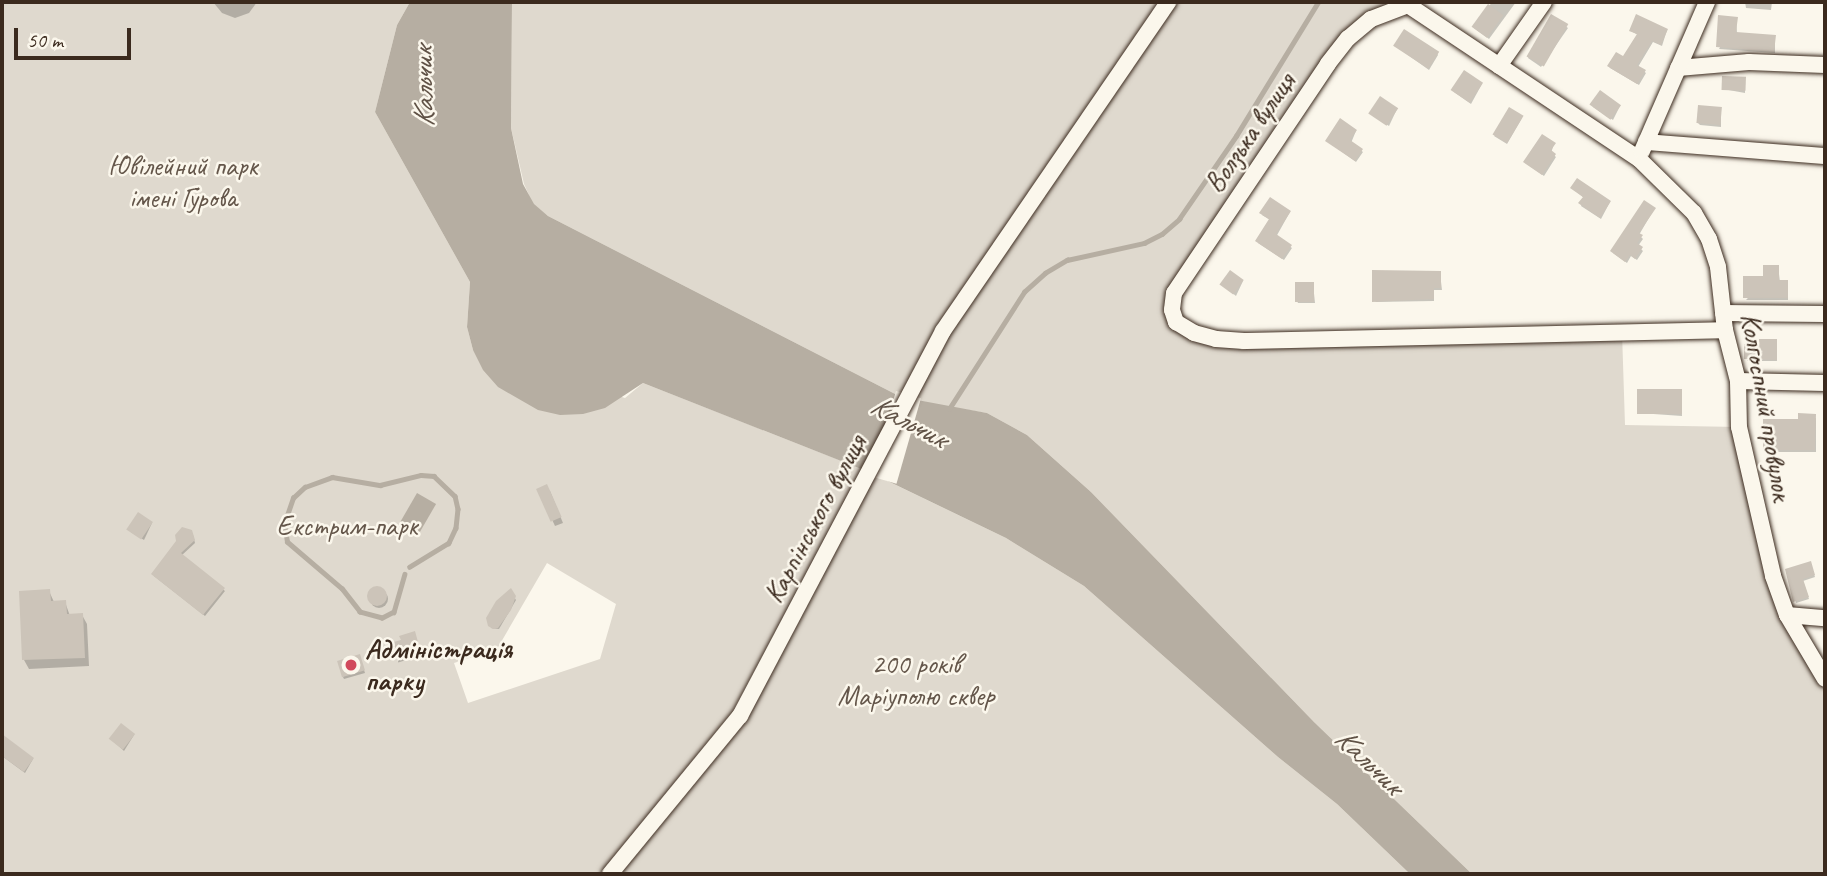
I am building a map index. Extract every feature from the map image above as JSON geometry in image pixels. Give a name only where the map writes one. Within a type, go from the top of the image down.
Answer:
[{"type":"street","name":"Карпінського вулиця","points":[[610,874],[740,716],[943,331],[1168,2]]},
{"type":"street","points":[[1499,66],[1544,2]]},
{"type":"street","points":[[1639,159],[1707,2]]},
{"type":"street","name":"Колгоспний провулок","points":[[1408,3],[1639,159],[1694,213],[1709,239],[1718,267],[1724,322],[1738,381],[1739,427],[1773,576],[1787,615],[1825,678]]},
{"type":"street","name":"Волзька вулиця","points":[[1408,3],[1371,19],[1348,38],[1328,64],[1174,293],[1172,310],[1176,322],[1194,333],[1216,339],[1244,341],[1724,322]]},
{"type":"street","points":[[1678,68],[1749,62],[1825,65]]},
{"type":"street","points":[[1646,142],[1825,156]]},
{"type":"street","points":[[1724,322],[1825,314]]},
{"type":"street","points":[[1738,381],[1825,383]]},
{"type":"street","points":[[1787,615],[1825,618]]},
{"type":"green space","name":"Ювілейний парк імені Гурова","points":[[2,2],[410,2],[397,25],[375,112],[470,282],[467,327],[473,350],[625,398],[643,383],[862,469],[732,712],[600,874],[2,874]],"holes":[[[547,563],[616,604],[600,659],[468,703],[454,663],[497,649]]]},
{"type":"green space","points":[[512,2],[1160,2],[901,397],[548,216],[533,204],[524,184],[511,128]]},
{"type":"green space","points":[[1175,2],[1407,2],[1348,38],[1172,310],[1216,339],[1622,332],[1625,425],[1739,427],[1773,576],[1825,679],[1825,874],[1472,874],[1314,722],[1091,492],[1027,435],[987,413],[912,401],[949,333]]},
{"type":"green space","name":"200 років Маріуполю сквер","points":[[875,475],[1006,538],[1084,586],[1278,757],[1337,804],[1410,874],[610,874],[723,738]]},
{"type":"water","name":"Кальчик","points":[[410,2],[512,2],[511,128],[523,184],[534,204],[548,216],[901,397],[987,413],[1027,435],[1091,492],[1314,722],[1472,874],[1410,874],[1337,804],[1278,757],[1084,586],[1006,538],[869,472],[643,383],[605,408],[583,414],[560,415],[538,410],[498,387],[483,370],[473,350],[467,327],[470,282],[375,112],[397,25]]},
{"type":"water","points":[[417,493],[436,504],[419,534],[400,523]]},
{"type":"pier","points":[[896,391],[921,398],[896,484],[871,477]]},
{"type":"building","points":[[1488,4],[1503,15],[1487,38],[1472,27]]},
{"type":"building","points":[[1551,14],[1568,24],[1544,66],[1526,56]]},
{"type":"building","points":[[1636,14],[1668,29],[1661,45],[1652,41],[1637,65],[1646,70],[1637,84],[1607,66],[1616,52],[1623,56],[1637,34],[1629,31]]},
{"type":"building","points":[[1718,15],[1738,17],[1736,32],[1776,35],[1774,52],[1716,47]]},
{"type":"building","points":[[1404,29],[1439,52],[1428,69],[1393,46]]},
{"type":"building","points":[[1464,70],[1483,83],[1470,103],[1451,90]]},
{"type":"building","points":[[1722,76],[1746,77],[1745,91],[1722,90]]},
{"type":"building","points":[[1600,90],[1621,105],[1610,120],[1589,105]]},
{"type":"building","points":[[1380,96],[1398,108],[1386,126],[1368,113]]},
{"type":"building","points":[[1698,105],[1722,107],[1720,125],[1696,123]]},
{"type":"building","points":[[1509,107],[1524,116],[1507,143],[1493,134]]},
{"type":"building","points":[[1340,118],[1357,130],[1350,140],[1363,149],[1355,161],[1325,141]]},
{"type":"building","points":[[1542,134],[1556,143],[1551,150],[1556,154],[1542,175],[1523,162]]},
{"type":"building","points":[[1577,178],[1611,201],[1600,218],[1578,203],[1583,197],[1570,188]]},
{"type":"building","points":[[1270,197],[1291,211],[1276,234],[1292,245],[1282,259],[1255,241],[1269,219],[1259,213]]},
{"type":"building","points":[[1644,200],[1656,208],[1639,233],[1643,235],[1637,243],[1643,247],[1635,259],[1630,255],[1625,262],[1610,251]]},
{"type":"building","points":[[1763,265],[1779,265],[1779,280],[1788,280],[1788,298],[1743,298],[1743,276],[1763,276]]},
{"type":"building","points":[[1230,270],[1244,280],[1233,295],[1219,285]]},
{"type":"building","points":[[1372,270],[1441,271],[1441,288],[1434,288],[1434,299],[1372,302]]},
{"type":"building","points":[[1295,282],[1314,282],[1314,302],[1295,302]]},
{"type":"building","points":[[1759,339],[1777,339],[1777,360],[1744,359],[1744,344],[1759,344]]},
{"type":"building","points":[[1637,389],[1682,389],[1682,414],[1637,414]]},
{"type":"building","points":[[1798,413],[1816,414],[1815,450],[1763,450],[1763,419],[1798,419]]},
{"type":"building","points":[[547,484],[562,517],[551,522],[536,489]]},
{"type":"building","points":[[138,512],[153,522],[141,539],[126,529]]},
{"type":"building","points":[[182,527],[192,530],[195,540],[181,553],[225,588],[203,615],[151,574],[176,541],[175,535]]},
{"type":"building","points":[[1811,561],[1815,575],[1803,579],[1809,597],[1793,602],[1785,569]]},
{"type":"building","points":[[377,586],[384,589],[387,596],[384,603],[377,606],[370,603],[367,596],[370,589]]},
{"type":"building","points":[[511,588],[516,596],[511,610],[498,628],[493,629],[488,626],[486,618],[496,601]]},
{"type":"building","points":[[50,589],[51,601],[66,600],[67,614],[83,613],[85,658],[22,660],[19,591]]},
{"type":"building","points":[[415,631],[421,653],[395,659],[390,643],[401,640],[399,636]]},
{"type":"building","points":[[360,654],[365,670],[342,677],[337,661]]},
{"type":"building","points":[[121,723],[135,734],[123,750],[109,739]]},
{"type":"building","points":[[2,734],[34,758],[24,772],[2,756]]},
{"type":"waterway","name":"Кальчик","points":[[949,409],[1024,292],[1045,273],[1067,260],[1144,243],[1162,234],[1179,219],[1236,136],[1318,2]]},
{"type":"waterway","points":[[405,574],[394,612],[382,618],[360,612],[342,589],[287,542],[284,524],[293,498],[305,487],[332,477],[380,485],[421,475],[434,476],[455,496],[458,509],[456,528],[449,543],[410,567]]},
{"type":"place","name":"Адміністрація парку","points":[[351,665]]},
{"type":"park label","name":"Екстрим-парк","points":[[347,526]]}]
